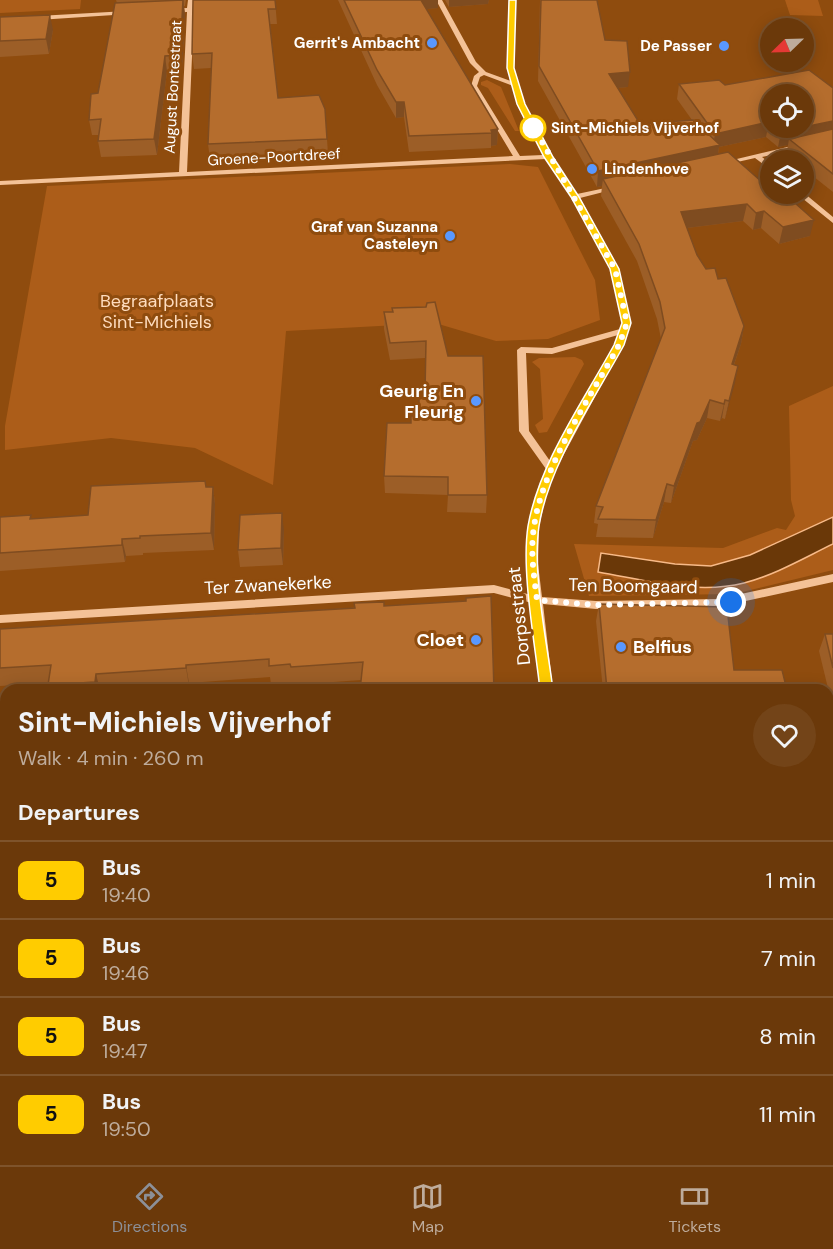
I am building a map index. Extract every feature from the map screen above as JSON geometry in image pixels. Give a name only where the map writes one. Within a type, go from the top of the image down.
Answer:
[{"type":"street","name":"August Bontestraat","points":[[183,174],[191,0]]},
{"type":"street","points":[[439,0],[472,63],[484,73],[516,85]]},
{"type":"street","points":[[513,0],[511,68],[521,104],[548,157],[575,197],[615,269],[627,323],[624,331],[552,351],[521,350],[524,431],[551,469]]},
{"type":"street","points":[[167,12],[190,10]]},
{"type":"street","points":[[24,18],[131,13]]},
{"type":"street","points":[[484,73],[477,76],[474,86],[518,159]]},
{"type":"street","points":[[711,166],[811,144]]},
{"type":"street","name":"Groene-Poortdreef","points":[[0,183],[548,157]]},
{"type":"street","points":[[575,197],[620,187]]},
{"type":"street","points":[[813,204],[833,221]]},
{"type":"street","name":"Dorpsstraat","points":[[546,684],[533,564],[534,527],[541,495],[551,469],[624,331]]},
{"type":"street","name":"Ten Boomgaard","points":[[537,600],[596,605],[718,603],[833,578]]},
{"type":"street","name":"Ter Zwanekerke","points":[[0,619],[494,589],[537,600]]},
{"type":"green space","points":[[0,0],[81,0],[80,9],[0,13]]},
{"type":"green space","points":[[785,0],[818,0],[823,16],[790,15]]},
{"type":"green space","points":[[487,80],[501,87],[519,131],[515,131],[488,88],[481,85],[481,82]]},
{"type":"green space","name":"Begraafplaats Sint-Michiels","points":[[510,164],[538,167],[595,280],[600,320],[548,339],[496,341],[435,323],[286,331],[273,485],[195,448],[111,438],[5,450],[5,426],[47,186]]},
{"type":"green space","points":[[575,357],[582,360],[584,364],[547,432],[539,433],[535,425],[543,419],[540,369],[532,362],[539,358]]},
{"type":"green space","points":[[833,386],[833,570],[734,594],[589,596],[574,544],[723,548],[777,528],[786,530],[795,516],[791,500],[789,406]]},
{"type":"shaded area","points":[[833,517],[833,544],[778,571],[744,583],[690,587],[598,572],[601,553],[675,564],[711,566],[750,555]]},
{"type":"building","points":[[183,0],[180,55],[165,56],[154,139],[98,141],[101,119],[89,120],[91,94],[98,93],[115,3]]},
{"type":"building","points":[[193,0],[275,0],[276,9],[268,9],[278,98],[319,95],[325,109],[327,139],[208,144],[212,53],[192,54]]},
{"type":"building","points":[[344,0],[421,0],[498,129],[491,130],[492,133],[409,136],[404,102],[396,102],[377,70]]},
{"type":"building","points":[[541,0],[597,0],[605,40],[627,41],[630,72],[609,74],[640,124],[693,120],[720,145],[598,171],[539,66]]},
{"type":"building","points":[[50,15],[46,39],[0,41],[0,17]]},
{"type":"building","points":[[798,72],[812,72],[833,88],[833,121],[814,125],[814,84],[760,84],[760,124],[715,134],[679,84],[719,80],[725,85]]},
{"type":"building","points":[[833,129],[833,174],[814,159],[814,150],[803,150],[789,139],[814,138],[814,133]]},
{"type":"building","points":[[728,152],[760,180],[760,204],[796,204],[814,220],[783,227],[764,211],[756,213],[747,204],[681,212],[697,255],[706,269],[715,268],[718,279],[726,278],[744,326],[732,364],[738,366],[729,401],[725,400],[724,404],[710,400],[700,422],[697,423],[674,486],[667,484],[656,520],[598,519],[603,507],[596,506],[665,328],[660,302],[639,244],[603,179]]},
{"type":"building","points":[[435,302],[448,356],[483,356],[487,495],[448,495],[448,477],[384,476],[387,423],[411,423],[411,416],[419,416],[419,392],[425,392],[426,341],[390,343],[384,312],[393,312],[392,308],[426,307],[427,303]]},
{"type":"building","points":[[205,481],[206,487],[213,487],[211,533],[140,536],[140,538],[122,539],[122,545],[0,553],[0,517],[31,515],[30,519],[88,515],[91,486]]},
{"type":"building","points":[[282,513],[281,548],[238,550],[240,515]]},
{"type":"building","points":[[491,596],[494,684],[361,684],[363,662],[291,667],[290,664],[269,666],[269,659],[186,665],[186,668],[96,674],[95,682],[64,684],[48,684],[51,665],[0,668],[0,629],[355,608],[354,603],[384,602],[384,606],[466,601],[466,598]]},
{"type":"building","points":[[599,604],[727,607],[734,670],[782,670],[786,684],[606,684]]},
{"type":"building","points":[[825,634],[833,634],[833,668]]},
{"type":"bus line","name":"5","points":[[513,0],[511,68],[521,104],[548,157],[575,197],[615,269],[627,323],[619,345],[551,469],[541,495],[534,527],[533,564],[546,684]]},
{"type":"place","name":"Gerrit's Ambacht","points":[[432,43]]},
{"type":"place","name":"De Passer","points":[[724,46]]},
{"type":"place","name":"Sint-Michiels Vijverhof","points":[[533,128]]},
{"type":"place","name":"Lindenhove","points":[[592,169]]},
{"type":"place","name":"Graf van Suzanna Casteleyn","points":[[450,236]]},
{"type":"place","name":"Geurig En Fleurig","points":[[476,401]]},
{"type":"place","name":"Cloet","points":[[476,640]]},
{"type":"place","name":"Belfius","points":[[621,647]]},
{"type":"route","points":[[533,128],[530,121],[548,157],[575,197],[615,269],[627,323],[619,345],[551,469],[541,495],[534,527],[533,564],[537,600],[596,605],[731,602]]}]
